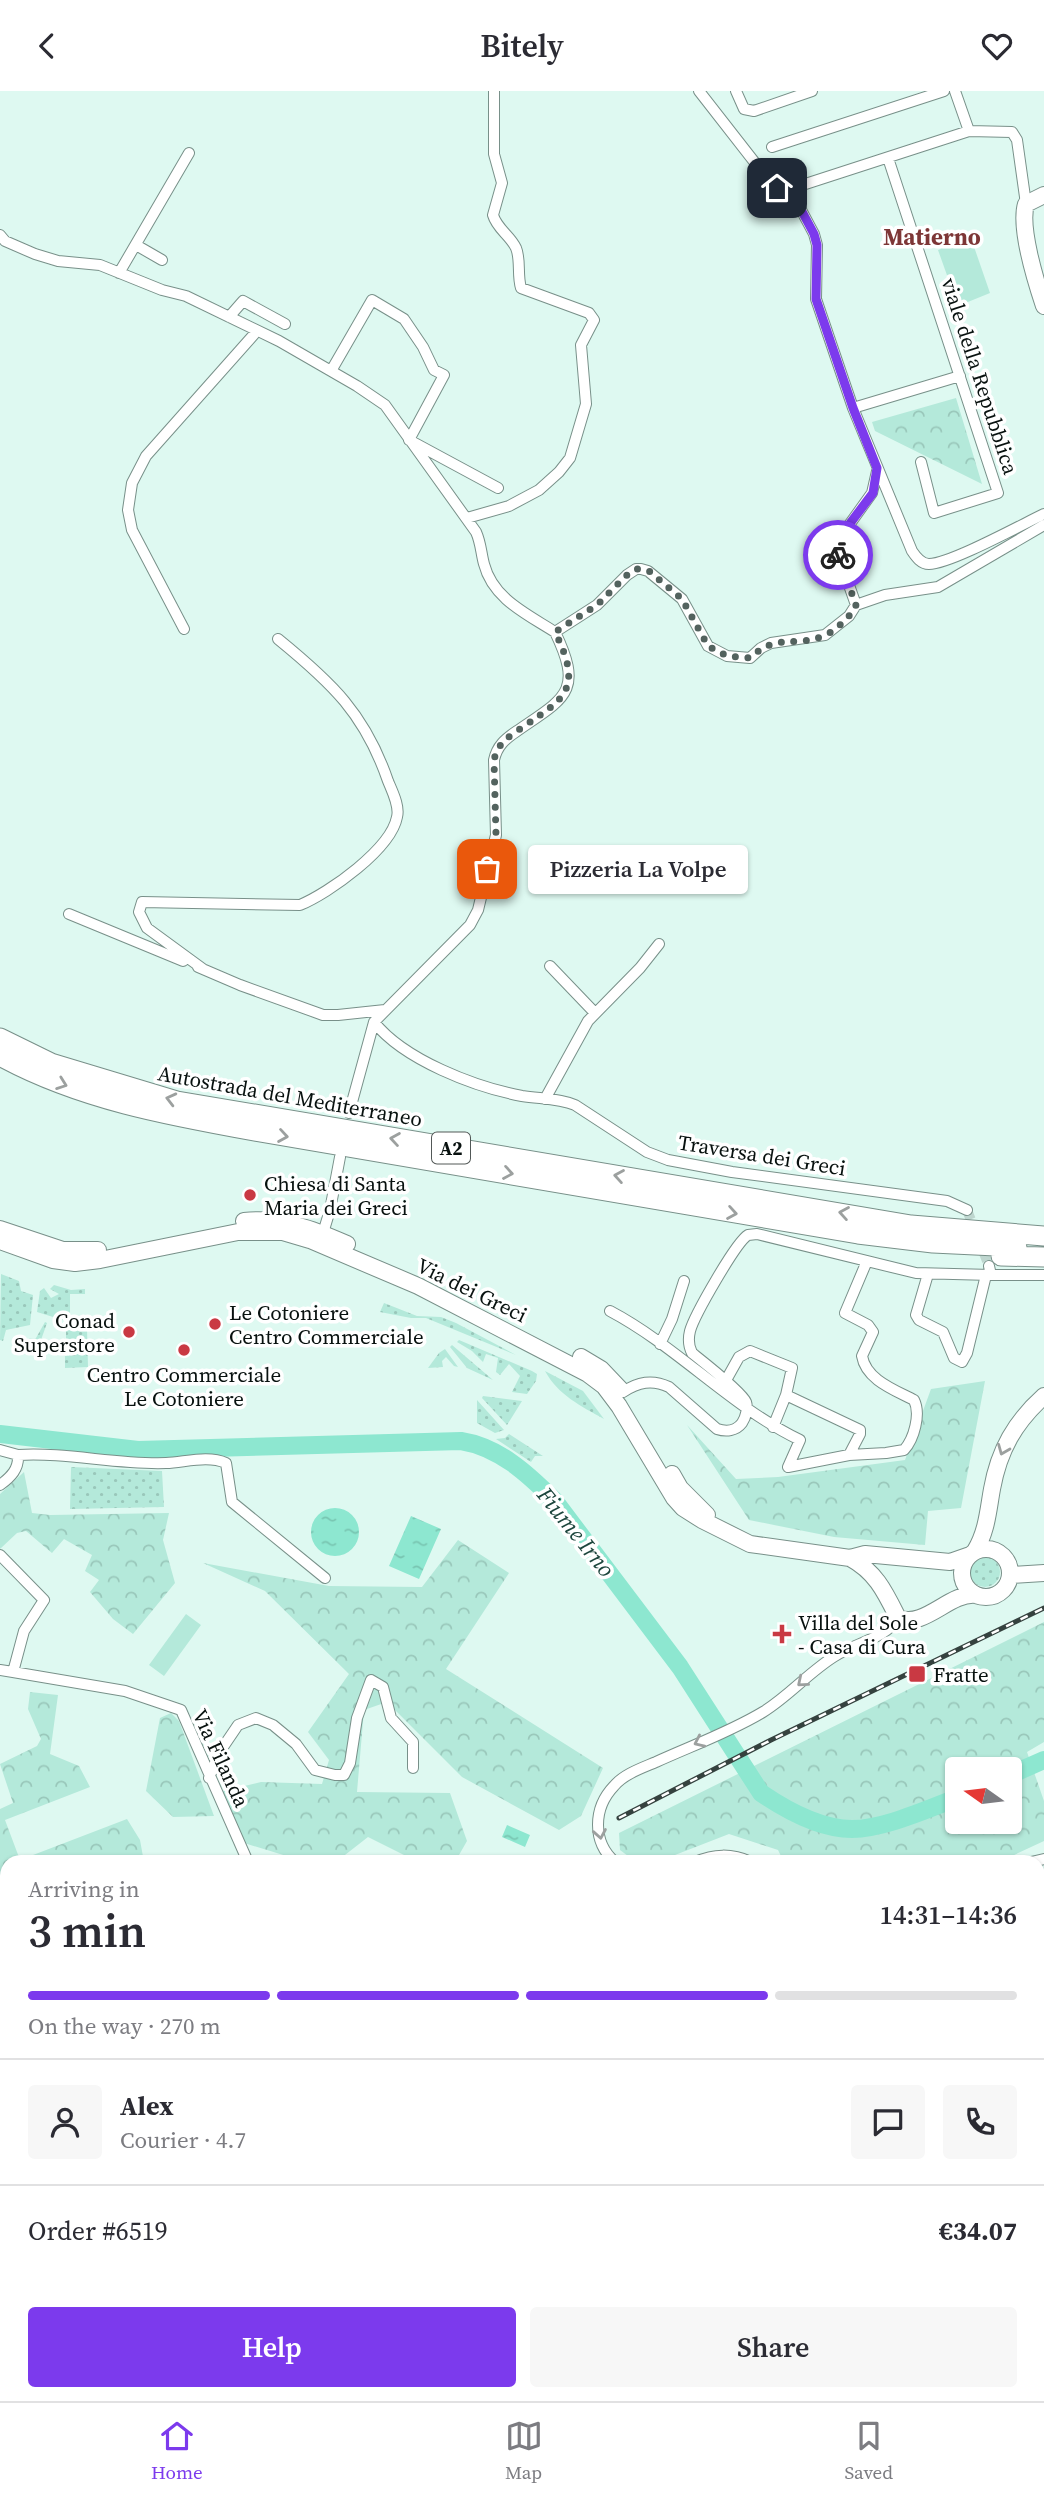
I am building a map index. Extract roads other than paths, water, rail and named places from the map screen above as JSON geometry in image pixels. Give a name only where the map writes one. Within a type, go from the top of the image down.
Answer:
[{"type":"highway","name":"Autostrada del Mediterraneo","points":[[0,1038],[51,1063],[177,1101],[911,1225]]},
{"type":"highway","name":"Autostrada del Mediterraneo","points":[[0,1056],[46,1078],[107,1100],[172,1116],[858,1234]]},
{"type":"highway","name":"A2","points":[[911,1225],[943,1220],[1044,1226]]},
{"type":"highway","points":[[911,1225],[1044,1236]]},
{"type":"highway","name":"A2","points":[[858,1234],[957,1244],[1044,1248]]},
{"type":"highway","points":[[858,1234],[889,1244],[922,1249],[1044,1257]]},
{"type":"main road","points":[[1044,195],[1026,204],[1024,212],[1036,282],[1044,306]]},
{"type":"main road","name":"Via dei Greci","points":[[0,1229],[74,1252],[254,1220],[277,1220],[323,1233],[423,1277],[592,1363],[612,1378],[623,1392],[680,1488],[707,1515],[765,1545]]},
{"type":"main road","name":"Via dei Greci","points":[[0,1241],[53,1260],[75,1263],[238,1232],[283,1232],[310,1240],[418,1286],[588,1374],[611,1394],[674,1498],[683,1508],[731,1537],[750,1544],[850,1558],[865,1554],[956,1561],[973,1553]]},
{"type":"main road","points":[[976,1595],[967,1587],[962,1577],[964,1565],[973,1553],[988,1520],[997,1465],[1007,1440],[1018,1423],[1044,1396]]},
{"type":"main road","points":[[850,1558],[864,1565],[880,1583],[898,1618],[914,1620],[968,1594],[999,1594],[1009,1582],[1010,1575],[1010,1567],[1003,1555],[990,1549],[973,1553]]},
{"type":"main road","name":"Via dei Greci","points":[[880,1583],[881,1568],[887,1564],[931,1564],[936,1561]]},
{"type":"main road","points":[[1010,1575],[1044,1573]]},
{"type":"street","points":[[467,518],[509,506],[539,490],[559,473],[570,458],[586,404],[581,345],[594,320],[589,313],[521,288],[517,277],[517,250],[502,233],[493,215],[502,183],[494,154],[494,91]]},
{"type":"street","points":[[699,91],[777,188],[790,189],[969,131],[1008,131],[1015,136],[1019,148],[1026,204]]},
{"type":"street","points":[[736,91],[744,109],[754,111],[812,91]]},
{"type":"street","points":[[772,147],[944,91]]},
{"type":"street","points":[[955,91],[969,131]]},
{"type":"street","points":[[120,273],[189,153]]},
{"type":"street","name":"viale della Repubblica","points":[[888,158],[998,493],[934,513],[921,463]]},
{"type":"street","points":[[790,189],[817,245],[816,299],[853,408],[912,551],[925,563],[930,564],[960,554],[1044,514]]},
{"type":"street","points":[[0,235],[5,240],[58,261],[100,265],[162,290],[186,296],[331,371],[385,405],[467,518],[482,545],[484,565],[504,599],[555,632],[570,666],[563,698],[505,739],[496,752],[496,835],[478,910],[471,925],[374,1022],[349,1113]]},
{"type":"street","points":[[136,245],[162,260]]},
{"type":"street","points":[[229,317],[243,300],[285,324]]},
{"type":"street","points":[[331,371],[372,300],[404,319],[423,347],[434,370],[444,375],[409,440]]},
{"type":"street","points":[[184,629],[132,530],[128,510],[132,483],[146,456],[257,331]]},
{"type":"street","points":[[853,408],[960,376]]},
{"type":"street","points":[[409,440],[498,488]]},
{"type":"street","points":[[856,605],[838,554],[839,538],[873,493],[877,468]]},
{"type":"street","points":[[555,632],[597,605],[636,569],[649,571],[682,599],[708,646],[727,656],[750,658],[771,643],[825,635],[849,616],[856,605],[885,595],[937,587],[1044,525]]},
{"type":"street","points":[[203,969],[147,928],[139,912],[142,902],[300,905],[313,900],[358,867],[385,840],[397,818],[396,804],[377,751],[363,724],[327,681],[278,639]]},
{"type":"street","points":[[69,914],[323,1014],[385,1010]]},
{"type":"street","points":[[545,1099],[588,1020],[640,968],[659,944]]},
{"type":"street","points":[[550,966],[595,1013]]},
{"type":"street","name":"Traversa dei Greci","points":[[374,1022],[384,1034],[440,1069],[489,1088],[563,1100],[583,1109],[648,1152],[668,1160],[732,1172],[947,1202],[968,1210]]},
{"type":"street","points":[[323,1233],[340,1157]]},
{"type":"street","points":[[623,1392],[643,1382],[660,1383],[669,1387],[717,1429],[734,1429],[742,1423],[747,1409],[743,1397],[692,1353],[688,1346],[692,1325],[743,1237],[757,1234],[909,1272],[1044,1275]]},
{"type":"street","points":[[610,1311],[633,1324],[773,1427],[800,1440],[789,1467],[849,1455],[904,1450],[909,1443],[918,1413],[915,1400],[882,1384],[866,1367],[862,1356],[873,1332],[868,1325],[845,1313],[867,1261]]},
{"type":"street","points":[[928,1274],[916,1315],[919,1320],[943,1332],[954,1358],[962,1361],[967,1353],[989,1272]]},
{"type":"street","points":[[660,1344],[672,1319],[684,1281]]},
{"type":"street","points":[[725,1382],[739,1357],[750,1351],[792,1368],[786,1395],[773,1427]]},
{"type":"street","points":[[786,1395],[860,1430],[849,1455]]},
{"type":"street","points":[[0,1450],[18,1455],[48,1453],[76,1459],[165,1463],[216,1458],[226,1463],[232,1502],[325,1578]]},
{"type":"street","points":[[0,1485],[12,1476],[19,1463],[18,1455]]},
{"type":"street","points":[[0,1555],[44,1600],[24,1631],[13,1672]]},
{"type":"street","points":[[609,1855],[598,1833],[598,1820],[604,1801],[615,1785],[636,1771],[761,1713],[827,1661],[886,1630],[898,1618]]},
{"type":"street","name":"Via Filanda","points":[[0,1670],[125,1691],[181,1710],[245,1855]]},
{"type":"street","points":[[209,1777],[219,1753],[238,1725],[256,1718],[273,1725],[296,1744],[315,1770],[344,1775],[350,1763],[357,1718],[372,1679],[383,1687],[391,1718],[413,1742],[414,1768]]},
{"type":"water","points":[[335,1508],[352,1515],[359,1532],[352,1549],[335,1556],[318,1549],[311,1532],[318,1515]]},
{"type":"water","points":[[411,1516],[441,1529],[419,1579],[389,1566]]},
{"type":"water","points":[[507,1825],[530,1835],[525,1847],[502,1837]]},
{"type":"waterway","name":"Fiume Irno","points":[[0,1434],[138,1450],[461,1441],[488,1449],[523,1471],[554,1500],[680,1667],[761,1793],[792,1812],[816,1822],[852,1829],[878,1826],[945,1803]]},
{"type":"waterway","name":"Fiume Irno","points":[[1022,1770],[1044,1760]]},
{"type":"tunnel","points":[[967,1210],[989,1266]]},
{"type":"railway","points":[[619,1818],[771,1740],[1044,1608]]},
{"type":"place","name":"Pizzeria La Volpe","points":[[487,869]]},
{"type":"place","name":"Chiesa di Santa Maria dei Greci","points":[[250,1195]]},
{"type":"place","name":"Le Cotoniere Centro Commerciale","points":[[215,1324]]},
{"type":"place","name":"Conad Superstore","points":[[129,1332]]},
{"type":"place","name":"Centro Commerciale Le Cotoniere","points":[[184,1350]]},
{"type":"place","name":"Villa del Sole - Casa di Cura","points":[[782,1634]]},
{"type":"place","name":"Fratte","points":[[917,1674]]},
{"type":"district","name":"Matierno","points":[[932,237]]}]
